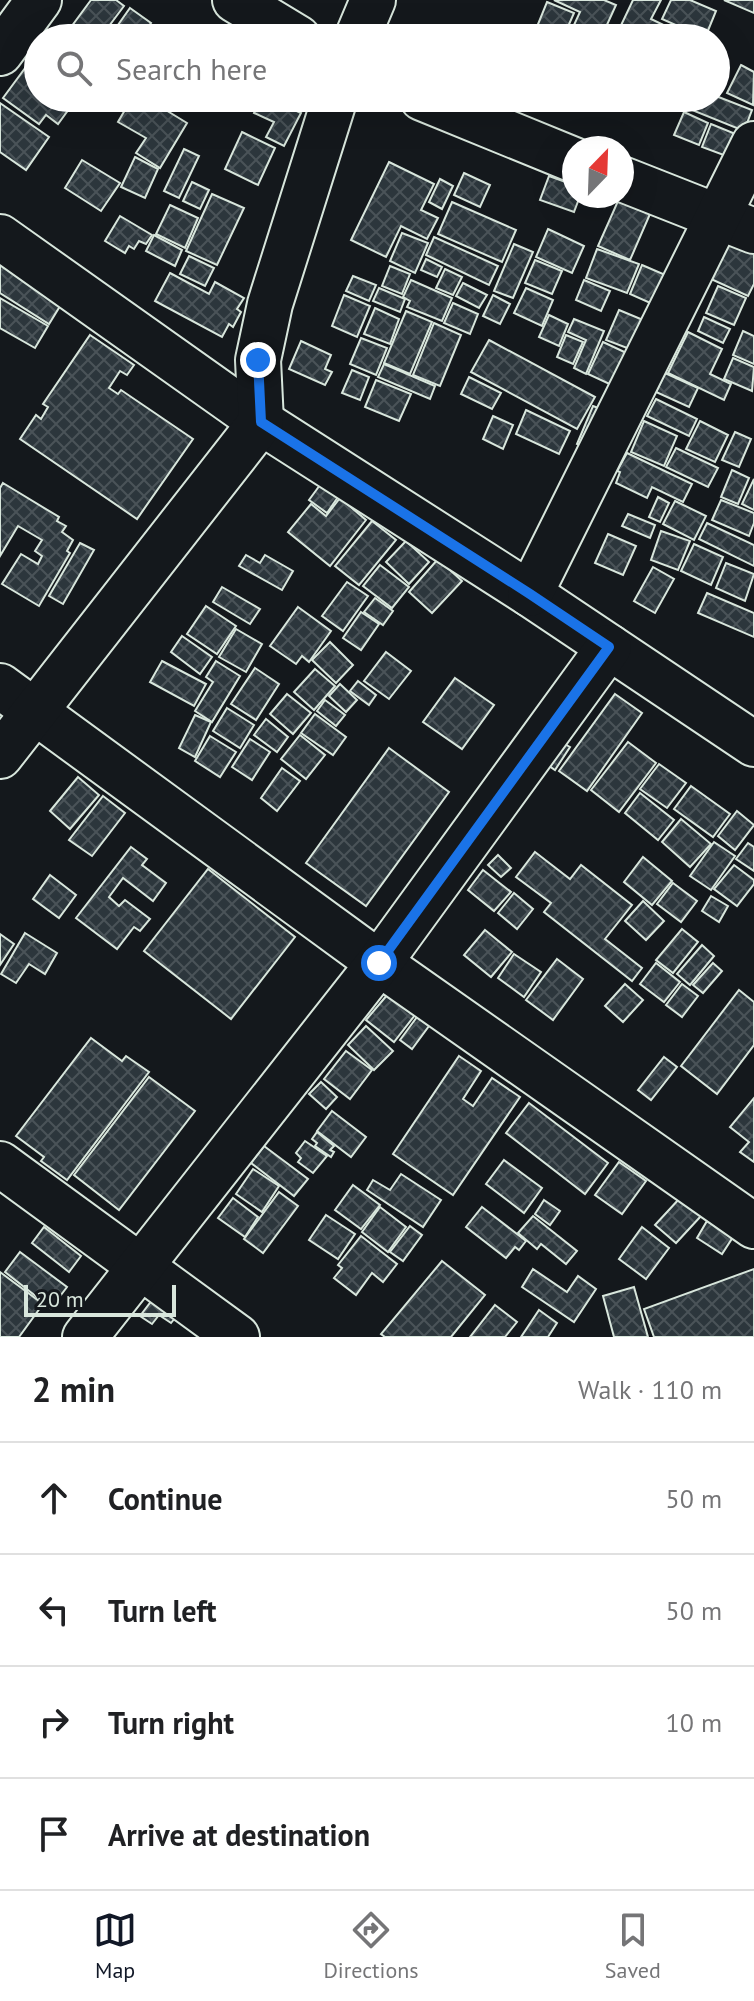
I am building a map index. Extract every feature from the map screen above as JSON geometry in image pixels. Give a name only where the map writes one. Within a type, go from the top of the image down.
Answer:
[{"type":"street","points":[[0,53],[39,0]]},
{"type":"street","points":[[235,0],[275,24]]},
{"type":"street","points":[[363,24],[373,0]]},
{"type":"street","points":[[0,756],[17,698],[261,422],[258,360],[270,304],[331,112]]},
{"type":"street","points":[[456,112],[562,155]]},
{"type":"street","points":[[530,594],[735,225],[754,144]]},
{"type":"street","points":[[634,184],[735,225]]},
{"type":"street","points":[[0,237],[261,422],[530,594],[754,744]]},
{"type":"street","points":[[85,1337],[379,963],[609,647]]},
{"type":"street","points":[[17,698],[379,963],[754,1226]]},
{"type":"street","points":[[0,1164],[237,1337]]},
{"type":"building","points":[[91,0],[116,0],[124,6],[110,24],[73,24]]},
{"type":"building","points":[[554,0],[604,0],[616,5],[607,24],[574,24],[580,12]]},
{"type":"building","points":[[633,0],[661,0],[651,19],[661,24],[622,24]]},
{"type":"building","points":[[671,0],[690,0],[716,11],[711,24],[673,24],[662,19]]},
{"type":"building","points":[[724,0],[754,0],[754,13]]},
{"type":"building","points":[[547,2],[574,13],[569,24],[538,24]]},
{"type":"building","points":[[130,8],[151,23],[150,24],[119,24]]},
{"type":"building","points":[[741,65],[754,72],[753,105],[730,94],[730,87]]},
{"type":"building","points":[[24,70],[24,112],[67,112],[58,124],[46,115],[39,124],[3,98]]},
{"type":"building","points":[[730,101],[752,110],[744,131],[697,112],[730,112]]},
{"type":"building","points":[[0,103],[49,137],[26,170],[0,152]]},
{"type":"building","points":[[124,112],[169,112],[187,123],[160,168],[136,153],[146,138],[118,122]]},
{"type":"building","points":[[684,112],[708,123],[699,145],[674,135]]},
{"type":"building","points":[[254,113],[301,113],[284,146],[266,137],[274,122]]},
{"type":"building","points":[[711,124],[738,135],[729,157],[702,147]]},
{"type":"building","points":[[242,132],[275,148],[258,185],[225,169]]},
{"type":"building","points":[[184,149],[199,156],[179,198],[164,191]]},
{"type":"building","points":[[135,157],[158,169],[145,198],[121,187]]},
{"type":"building","points":[[82,160],[120,183],[101,211],[65,188]]},
{"type":"building","points":[[389,162],[434,184],[421,210],[438,218],[427,239],[401,226],[386,257],[351,240]]},
{"type":"building","points":[[464,173],[490,185],[480,207],[454,195]]},
{"type":"building","points":[[549,176],[562,181],[562,208],[540,200]]},
{"type":"building","points":[[440,179],[453,186],[442,209],[429,202]]},
{"type":"building","points":[[192,182],[209,190],[200,209],[183,201]]},
{"type":"building","points":[[212,194],[244,208],[217,265],[186,251]]},
{"type":"building","points":[[452,202],[516,230],[502,262],[438,234]]},
{"type":"building","points":[[170,205],[198,218],[185,248],[156,234]]},
{"type":"building","points":[[615,208],[634,208],[650,214],[630,260],[598,246]]},
{"type":"building","points":[[120,216],[152,235],[146,244],[139,241],[134,249],[129,246],[125,253],[105,241]]},
{"type":"building","points":[[548,229],[584,246],[572,273],[536,257]]},
{"type":"building","points":[[402,233],[428,243],[415,273],[390,261]]},
{"type":"building","points":[[154,235],[182,250],[175,266],[146,251]]},
{"type":"building","points":[[434,237],[498,266],[489,285],[426,255]]},
{"type":"building","points":[[730,240],[754,251],[754,284],[748,296],[711,279]]},
{"type":"building","points":[[514,244],[533,252],[513,298],[494,291]]},
{"type":"building","points":[[597,249],[639,264],[627,293],[586,278]]},
{"type":"building","points":[[189,256],[214,268],[205,286],[180,274]]},
{"type":"building","points":[[0,257],[65,298],[49,324],[0,293]]},
{"type":"building","points":[[426,259],[442,267],[437,277],[421,270]]},
{"type":"building","points":[[535,260],[562,271],[552,294],[525,283]]},
{"type":"building","points":[[642,265],[670,277],[657,306],[630,294]]},
{"type":"building","points":[[390,266],[410,274],[402,294],[382,286]]},
{"type":"building","points":[[445,269],[462,277],[453,295],[436,288]]},
{"type":"building","points":[[170,273],[209,294],[215,282],[244,298],[237,309],[241,312],[233,327],[229,324],[222,337],[155,301]]},
{"type":"building","points":[[353,276],[376,285],[369,301],[346,291]]},
{"type":"building","points":[[411,280],[452,298],[442,321],[407,307],[410,301],[403,297]]},
{"type":"building","points":[[584,280],[610,291],[601,311],[576,300]]},
{"type":"building","points":[[463,283],[487,295],[479,308],[456,296]]},
{"type":"building","points":[[718,286],[746,298],[734,325],[706,313]]},
{"type":"building","points":[[379,288],[405,299],[400,312],[373,301]]},
{"type":"building","points":[[526,288],[553,300],[542,326],[514,313]]},
{"type":"building","points":[[344,295],[370,306],[357,337],[332,326]]},
{"type":"building","points":[[493,295],[510,304],[500,324],[483,316]]},
{"type":"building","points":[[0,298],[48,326],[35,348],[0,328]]},
{"type":"building","points":[[453,303],[478,314],[470,334],[444,323]]},
{"type":"building","points":[[375,308],[399,319],[390,344],[364,334]]},
{"type":"building","points":[[619,310],[648,322],[635,351],[606,340]]},
{"type":"building","points":[[406,311],[432,322],[410,374],[384,363]]},
{"type":"building","points":[[549,315],[568,324],[559,346],[539,337]]},
{"type":"building","points":[[704,317],[730,329],[723,343],[698,331]]},
{"type":"building","points":[[574,319],[604,331],[586,374],[574,368],[586,340],[568,332]]},
{"type":"building","points":[[434,323],[461,335],[440,386],[413,375]]},
{"type":"building","points":[[743,331],[754,336],[754,364],[733,355]]},
{"type":"building","points":[[688,332],[722,349],[710,374],[731,384],[724,400],[668,373]]},
{"type":"building","points":[[90,335],[134,365],[127,375],[120,371],[109,388],[118,394],[121,390],[193,439],[137,519],[20,439],[36,415],[41,419],[48,407],[43,404]]},
{"type":"building","points":[[566,335],[583,342],[573,364],[557,357]]},
{"type":"building","points":[[361,338],[387,348],[376,375],[350,364]]},
{"type":"building","points":[[489,340],[595,397],[577,429],[471,372]]},
{"type":"building","points":[[301,341],[331,355],[325,369],[332,372],[325,385],[289,369]]},
{"type":"building","points":[[603,342],[633,356],[618,388],[588,374]]},
{"type":"building","points":[[733,358],[754,367],[752,391],[724,379]]},
{"type":"building","points":[[384,364],[435,386],[430,399],[378,377]]},
{"type":"building","points":[[352,370],[369,377],[360,400],[342,393]]},
{"type":"building","points":[[665,373],[698,388],[689,407],[656,392]]},
{"type":"building","points":[[469,377],[501,393],[492,409],[461,394]]},
{"type":"building","points":[[376,380],[411,394],[399,421],[365,407]]},
{"type":"building","points":[[656,399],[697,419],[689,436],[647,416]]},
{"type":"building","points":[[593,406],[609,412],[593,450],[577,444]]},
{"type":"building","points":[[526,410],[570,431],[559,454],[516,434]]},
{"type":"building","points":[[493,416],[513,425],[503,449],[483,439]]},
{"type":"building","points":[[644,421],[677,436],[664,466],[631,452]]},
{"type":"building","points":[[700,421],[728,435],[715,462],[686,449]]},
{"type":"building","points":[[735,432],[751,439],[739,467],[722,460]]},
{"type":"building","points":[[676,448],[718,468],[708,487],[666,467]]},
{"type":"building","points":[[627,453],[692,484],[683,502],[652,487],[647,498],[616,483],[620,472],[617,471]]},
{"type":"building","points":[[732,470],[749,478],[738,504],[721,497]]},
{"type":"building","points":[[754,479],[754,510],[742,504]]},
{"type":"building","points":[[3,483],[59,517],[57,521],[66,526],[62,532],[73,540],[67,551],[70,553],[39,606],[2,584],[21,554],[38,564],[42,556],[35,551],[42,540],[18,526],[0,556],[0,488]]},
{"type":"building","points":[[320,485],[338,497],[327,513],[309,500]]},
{"type":"building","points":[[658,497],[669,503],[660,522],[649,517]]},
{"type":"building","points":[[340,498],[366,520],[330,566],[288,532],[311,504],[326,516]]},
{"type":"building","points":[[721,500],[754,513],[749,536],[712,520]]},
{"type":"building","points":[[675,501],[706,516],[694,540],[663,524]]},
{"type":"building","points":[[628,514],[655,525],[650,538],[622,526]]},
{"type":"building","points":[[372,521],[396,540],[359,585],[335,566]]},
{"type":"building","points":[[707,523],[754,545],[754,566],[699,539]]},
{"type":"building","points":[[661,531],[690,541],[678,570],[651,560]]},
{"type":"building","points":[[608,534],[636,546],[623,575],[595,563]]},
{"type":"building","points":[[406,541],[429,562],[409,584],[386,562]]},
{"type":"building","points":[[80,543],[94,550],[63,604],[49,596]]},
{"type":"building","points":[[694,544],[723,557],[711,585],[681,571]]},
{"type":"building","points":[[246,555],[260,563],[265,555],[293,571],[282,590],[239,566]]},
{"type":"building","points":[[438,559],[462,581],[432,613],[409,592]]},
{"type":"building","points":[[726,563],[754,574],[745,601],[716,588]]},
{"type":"building","points":[[380,565],[409,587],[392,608],[363,586]]},
{"type":"building","points":[[653,567],[674,579],[655,613],[634,601]]},
{"type":"building","points":[[347,582],[368,596],[343,631],[322,616]]},
{"type":"building","points":[[222,587],[260,609],[250,624],[213,602]]},
{"type":"building","points":[[707,593],[754,613],[754,637],[698,613]]},
{"type":"building","points":[[375,598],[393,611],[383,625],[364,612]]},
{"type":"building","points":[[206,606],[236,626],[217,654],[187,634]]},
{"type":"building","points":[[298,607],[331,631],[309,662],[302,656],[296,664],[270,646]]},
{"type":"building","points":[[361,612],[379,624],[361,650],[343,638]]},
{"type":"building","points":[[236,629],[262,644],[246,672],[219,657]]},
{"type":"building","points":[[182,636],[212,657],[200,674],[171,652]]},
{"type":"building","points":[[330,642],[353,665],[336,683],[312,660]]},
{"type":"building","points":[[386,652],[411,671],[389,699],[364,681]]},
{"type":"building","points":[[162,661],[206,684],[194,706],[150,682]]},
{"type":"building","points":[[216,661],[240,676],[212,722],[195,711],[213,682],[206,677]]},
{"type":"building","points":[[255,668],[279,684],[256,720],[231,704]]},
{"type":"building","points":[[315,669],[335,686],[314,710],[294,692]]},
{"type":"building","points":[[455,678],[494,705],[462,749],[423,722]]},
{"type":"building","points":[[358,681],[376,695],[369,705],[350,691]]},
{"type":"building","points":[[340,684],[357,700],[346,712],[329,696]]},
{"type":"building","points":[[287,694],[311,713],[293,734],[270,714]]},
{"type":"building","points":[[615,694],[642,713],[587,791],[559,771]]},
{"type":"building","points":[[325,700],[345,715],[336,726],[317,711]]},
{"type":"building","points":[[227,708],[254,725],[240,748],[213,731]]},
{"type":"building","points":[[315,714],[346,737],[333,755],[301,733]]},
{"type":"building","points":[[195,715],[211,722],[195,757],[179,748]]},
{"type":"building","points":[[266,719],[288,737],[277,752],[254,735]]},
{"type":"building","points":[[300,735],[325,755],[306,779],[281,759]]},
{"type":"building","points":[[210,736],[236,752],[220,777],[195,761]]},
{"type":"building","points":[[552,737],[570,747],[555,770],[539,759]]},
{"type":"building","points":[[250,739],[270,752],[252,780],[232,767]]},
{"type":"building","points":[[628,742],[656,763],[619,812],[591,790]]},
{"type":"building","points":[[389,748],[449,792],[366,906],[306,863]]},
{"type":"building","points":[[659,764],[686,783],[667,808],[640,789]]},
{"type":"building","points":[[282,768],[300,781],[277,811],[261,798]]},
{"type":"building","points":[[78,777],[99,795],[70,829],[50,811]]},
{"type":"building","points":[[691,786],[730,814],[713,837],[674,809]]},
{"type":"building","points":[[640,793],[674,820],[658,840],[625,813]]},
{"type":"building","points":[[103,796],[125,813],[92,856],[69,840]]},
{"type":"building","points":[[737,811],[754,825],[735,850],[718,836]]},
{"type":"building","points":[[681,819],[711,844],[690,867],[662,842]]},
{"type":"building","points":[[714,842],[735,856],[711,890],[690,876]]},
{"type":"building","points":[[748,843],[754,847],[754,871],[736,859]]},
{"type":"building","points":[[131,847],[147,859],[142,865],[166,883],[153,901],[123,878],[109,897],[119,906],[125,900],[150,919],[140,931],[134,927],[117,949],[76,918]]},
{"type":"building","points":[[535,852],[570,879],[581,865],[632,905],[605,939],[642,968],[632,981],[544,912],[551,903],[516,877]]},
{"type":"building","points":[[498,855],[511,868],[501,877],[488,865]]},
{"type":"building","points":[[643,857],[672,881],[652,905],[624,882]]},
{"type":"building","points":[[734,865],[754,880],[737,906],[714,889]]},
{"type":"building","points":[[208,869],[295,937],[231,1019],[144,951]]},
{"type":"building","points":[[483,870],[511,892],[494,911],[468,890]]},
{"type":"building","points":[[50,875],[76,895],[59,918],[33,899]]},
{"type":"building","points":[[673,883],[697,901],[681,922],[657,904]]},
{"type":"building","points":[[514,893],[533,909],[517,929],[498,913]]},
{"type":"building","points":[[711,896],[728,906],[719,922],[702,911]]},
{"type":"building","points":[[643,901],[664,921],[646,940],[625,921]]},
{"type":"building","points":[[682,929],[698,942],[673,973],[656,960]]},
{"type":"building","points":[[485,930],[512,952],[491,977],[464,955]]},
{"type":"building","points":[[25,933],[57,953],[45,974],[29,964],[16,983],[1,974]]},
{"type":"building","points":[[0,934],[14,944],[0,965]]},
{"type":"building","points":[[702,945],[714,956],[690,985],[677,974]]},
{"type":"building","points":[[514,954],[541,972],[524,997],[498,978]]},
{"type":"building","points":[[557,959],[583,979],[553,1020],[526,1000]]},
{"type":"building","points":[[656,963],[680,982],[664,1002],[640,984]]},
{"type":"building","points":[[713,963],[722,971],[703,993],[693,985]]},
{"type":"building","points":[[625,984],[643,1000],[623,1022],[605,1006]]},
{"type":"building","points":[[682,984],[698,996],[682,1017],[666,1005]]},
{"type":"building","points":[[739,990],[754,1002],[754,1045],[717,1094],[681,1066]]},
{"type":"building","points":[[388,994],[415,1015],[394,1042],[366,1020]]},
{"type":"building","points":[[417,1017],[429,1026],[412,1049],[400,1040]]},
{"type":"building","points":[[366,1026],[393,1051],[374,1070],[348,1045]]},
{"type":"building","points":[[91,1038],[122,1061],[126,1056],[149,1072],[67,1180],[41,1161],[44,1157],[16,1136]]},
{"type":"building","points":[[346,1051],[372,1070],[350,1099],[324,1079]]},
{"type":"building","points":[[459,1056],[481,1071],[463,1099],[473,1106],[492,1078],[520,1097],[453,1195],[393,1154]]},
{"type":"building","points":[[664,1057],[677,1067],[651,1100],[638,1090]]},
{"type":"building","points":[[149,1077],[195,1111],[119,1210],[74,1175]]},
{"type":"building","points":[[321,1082],[337,1097],[326,1109],[309,1094]]},
{"type":"building","points":[[754,1098],[754,1162],[740,1152],[749,1142],[730,1127]]},
{"type":"building","points":[[529,1103],[608,1163],[585,1194],[506,1133]]},
{"type":"building","points":[[332,1111],[366,1137],[351,1157],[317,1131]]},
{"type":"building","points":[[317,1132],[334,1146],[330,1150],[334,1152],[331,1157],[315,1146],[317,1143],[312,1139]]},
{"type":"building","points":[[305,1141],[327,1156],[313,1173],[298,1162],[301,1158],[296,1153]]},
{"type":"building","points":[[264,1146],[308,1179],[294,1196],[251,1163]]},
{"type":"building","points":[[504,1160],[542,1188],[524,1213],[486,1184]]},
{"type":"building","points":[[619,1162],[646,1181],[622,1214],[595,1195]]},
{"type":"building","points":[[253,1169],[279,1186],[262,1212],[236,1194]]},
{"type":"building","points":[[401,1174],[441,1200],[423,1227],[367,1190],[373,1180],[390,1190]]},
{"type":"building","points":[[353,1185],[380,1205],[361,1229],[335,1210]]},
{"type":"building","points":[[279,1192],[298,1206],[263,1253],[244,1239]]},
{"type":"building","points":[[233,1198],[258,1217],[245,1237],[218,1218]]},
{"type":"building","points":[[680,1198],[701,1216],[676,1243],[655,1225]]},
{"type":"building","points":[[544,1200],[560,1211],[550,1225],[535,1214]]},
{"type":"building","points":[[380,1207],[406,1227],[388,1252],[362,1232]]},
{"type":"building","points":[[482,1207],[526,1241],[519,1250],[515,1247],[506,1258],[466,1227]]},
{"type":"building","points":[[326,1215],[355,1234],[338,1259],[309,1240]]},
{"type":"building","points":[[533,1216],[577,1251],[566,1264],[541,1244],[537,1249],[518,1233]]},
{"type":"building","points":[[707,1221],[733,1237],[722,1254],[697,1238]]},
{"type":"building","points":[[410,1226],[422,1235],[403,1261],[390,1252]]},
{"type":"building","points":[[44,1227],[81,1256],[69,1272],[32,1243]]},
{"type":"building","points":[[642,1227],[669,1248],[646,1279],[619,1259]]},
{"type":"building","points":[[361,1236],[397,1264],[383,1282],[372,1273],[356,1295],[334,1278],[342,1268],[338,1265]]},
{"type":"building","points":[[20,1252],[67,1287],[51,1308],[5,1272]]},
{"type":"building","points":[[442,1261],[485,1295],[451,1337],[385,1337],[381,1334]]},
{"type":"building","points":[[533,1269],[567,1292],[578,1276],[596,1289],[574,1322],[522,1287]]},
{"type":"building","points":[[754,1269],[754,1337],[654,1337],[644,1309]]},
{"type":"building","points":[[0,1272],[43,1304],[19,1337],[0,1337]]},
{"type":"building","points":[[634,1287],[648,1337],[614,1337],[603,1296]]},
{"type":"building","points":[[156,1295],[179,1313],[171,1323],[159,1315],[152,1324],[140,1316]]},
{"type":"building","points":[[495,1305],[517,1322],[505,1337],[470,1337]]},
{"type":"building","points":[[539,1310],[557,1323],[548,1337],[521,1337]]},
{"type":"route","points":[[258,360],[261,422],[609,647],[379,963]]}]
